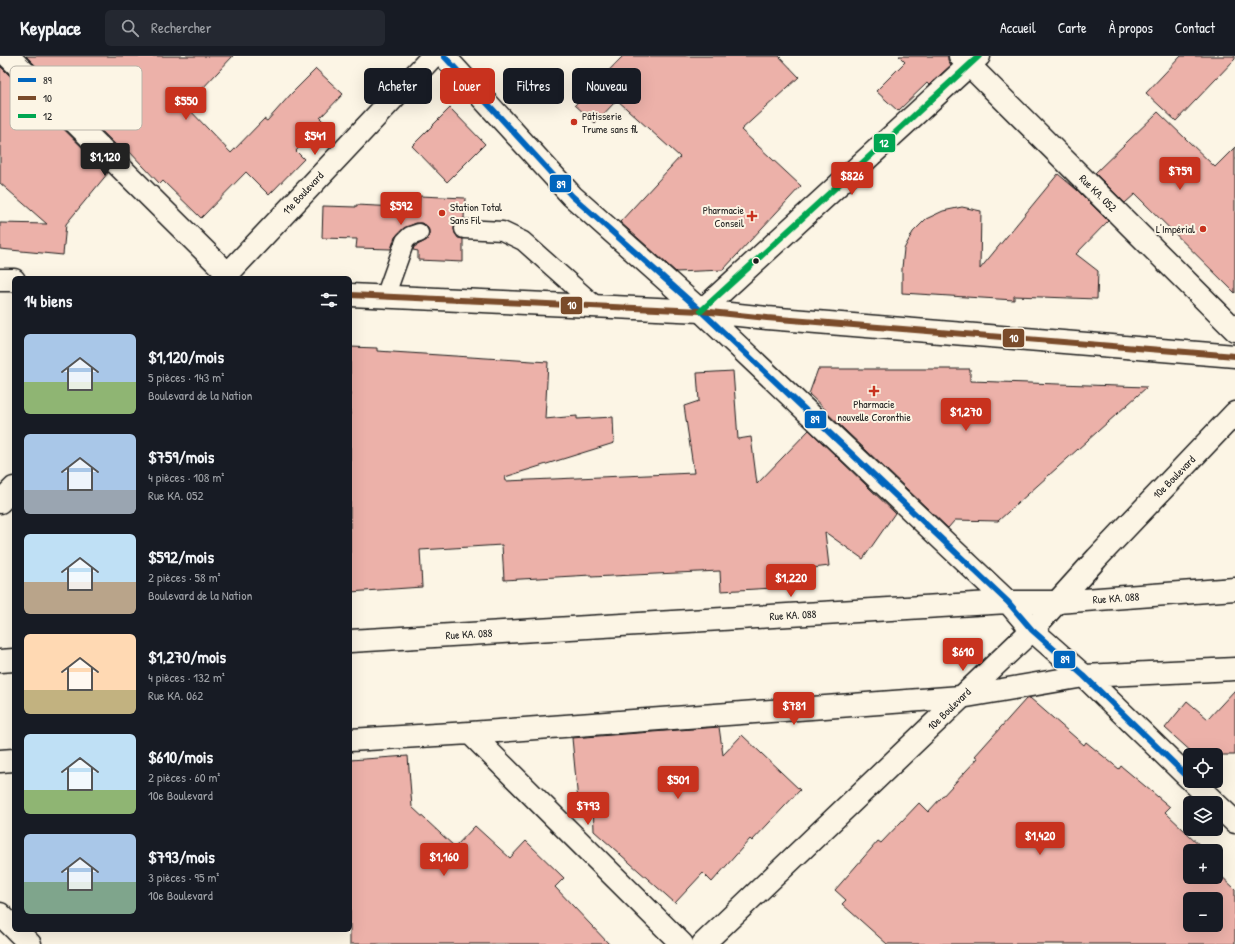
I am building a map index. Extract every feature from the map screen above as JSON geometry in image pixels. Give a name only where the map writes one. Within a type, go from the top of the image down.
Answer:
[{"type":"street","points":[[8,56],[18,66]]},
{"type":"street","name":"11e Boulevard","points":[[225,276],[433,56]]},
{"type":"street","points":[[444,56],[572,196],[701,311],[1008,602],[1032,630],[1084,676],[1183,772]]},
{"type":"street","points":[[701,311],[970,59]]},
{"type":"street","name":"Rue KA. 052","points":[[970,59],[1235,330]]},
{"type":"street","points":[[81,130],[225,276]]},
{"type":"street","points":[[0,280],[12,280]]},
{"type":"street","points":[[352,295],[701,311],[775,319],[1235,356]]},
{"type":"street","name":"10e Boulevard","points":[[703,944],[1032,630],[1112,542],[1235,413]]},
{"type":"street","points":[[0,502],[12,490]]},
{"type":"street","name":"Rue KA. 088","points":[[352,641],[1008,602],[1057,602],[1235,589]]},
{"type":"street","points":[[0,661],[12,660]]},
{"type":"street","points":[[352,740],[470,733],[961,697],[1084,676],[1235,669]]},
{"type":"street","points":[[470,733],[682,944]]},
{"type":"street","points":[[0,761],[12,760]]},
{"type":"street","points":[[1199,788],[1207,796]]},
{"type":"street","points":[[1223,811],[1235,822]]},
{"type":"street","points":[[0,914],[12,926]]},
{"type":"street","points":[[18,932],[30,944]]},
{"type":"lane","points":[[464,229],[502,231],[523,240],[596,306]]},
{"type":"lane","points":[[385,296],[405,241],[410,236],[419,233]]},
{"type":"building","points":[[26,56],[233,56],[186,106],[231,153],[264,119],[267,121],[316,69],[343,94],[320,118],[323,121],[296,151],[304,159],[269,195],[246,172],[201,218],[163,181],[160,184],[127,149],[124,153],[101,130],[142,130],[142,66],[36,66]]},
{"type":"building","points":[[623,56],[779,56],[799,77],[741,130],[801,186],[723,270],[676,272],[620,222],[680,157],[621,104],[641,104],[641,68],[611,68]]},
{"type":"building","points":[[899,56],[948,56],[948,60],[951,65],[929,85],[927,83],[898,111],[876,91],[905,62]]},
{"type":"building","points":[[1181,56],[1235,56],[1235,59],[1176,121],[1146,93]]},
{"type":"building","points":[[0,66],[10,76],[10,130],[65,130],[108,173],[66,224],[63,255],[0,249],[0,223],[47,224],[0,183]]},
{"type":"building","points":[[576,104],[613,104],[595,123],[575,105]]},
{"type":"building","points":[[450,108],[485,144],[447,182],[412,146]]},
{"type":"building","name":"L'Impérial","points":[[1158,112],[1215,167],[1235,147],[1235,293],[1135,194],[1125,203],[1095,173]]},
{"type":"building","points":[[1058,174],[1077,190],[1108,221],[1076,254],[1098,271],[1097,299],[1014,296],[1014,300],[902,293],[904,249],[913,232],[926,219],[943,211],[962,207],[981,211],[980,269]]},
{"type":"building","points":[[420,196],[465,198],[464,219],[455,223],[454,229],[458,238],[463,239],[463,262],[418,260],[418,251],[413,250],[414,247],[427,240],[429,235],[429,230],[426,225],[421,223],[416,223],[403,229],[395,237],[391,249],[356,248],[357,239],[322,238],[323,206],[356,207],[356,205],[419,208]]},
{"type":"building","points":[[352,347],[377,348],[377,351],[548,362],[545,419],[577,416],[577,419],[613,417],[614,443],[505,477],[506,481],[694,473],[684,406],[699,401],[697,373],[733,371],[738,439],[751,437],[757,484],[809,430],[895,513],[863,559],[825,532],[829,566],[790,571],[791,587],[721,591],[720,571],[591,577],[591,575],[504,580],[502,545],[420,550],[422,587],[352,592]]},
{"type":"building","points":[[818,369],[970,369],[970,381],[1147,387],[998,521],[955,520],[948,528],[809,394]]},
{"type":"building","points":[[1235,690],[1235,755],[1223,755],[1223,748],[1187,748],[1165,728],[1187,701],[1208,719]]},
{"type":"building","points":[[1030,698],[1084,745],[1086,742],[1119,769],[1121,766],[1170,807],[1165,812],[1183,829],[1183,836],[1190,836],[1199,844],[1183,844],[1183,884],[1223,884],[1223,878],[1235,889],[1235,944],[887,944],[842,904],[846,900],[835,890],[878,841],[881,843],[919,803],[928,812],[978,758],[975,756],[1026,699]]},
{"type":"building","points":[[719,727],[723,755],[742,735],[800,790],[752,841],[750,839],[712,882],[703,873],[675,903],[594,831],[593,800],[578,801],[572,738]]},
{"type":"building","points":[[408,756],[412,807],[455,847],[475,826],[510,858],[526,841],[564,878],[555,887],[609,944],[350,944],[350,932],[352,932],[352,760]]},
{"type":"transit line","name":"89","points":[[444,56],[572,196],[701,311],[1008,602],[1032,630],[1084,676],[1183,772]]},
{"type":"transit line","name":"12","points":[[701,311],[979,56]]},
{"type":"transit line","name":"10","points":[[352,295],[701,311],[767,318],[1235,356]]},
{"type":"place","name":"Pâtisserie Trume sans fil","points":[[574,122]]},
{"type":"place","name":"Station Total Sans Fil","points":[[442,213]]},
{"type":"place","name":"Pharmacie Conseil","points":[[752,216]]},
{"type":"place","name":"L'Impérial","points":[[1203,229]]},
{"type":"place","name":"Pharmacie nouvelle Coronthie","points":[[874,391]]}]
